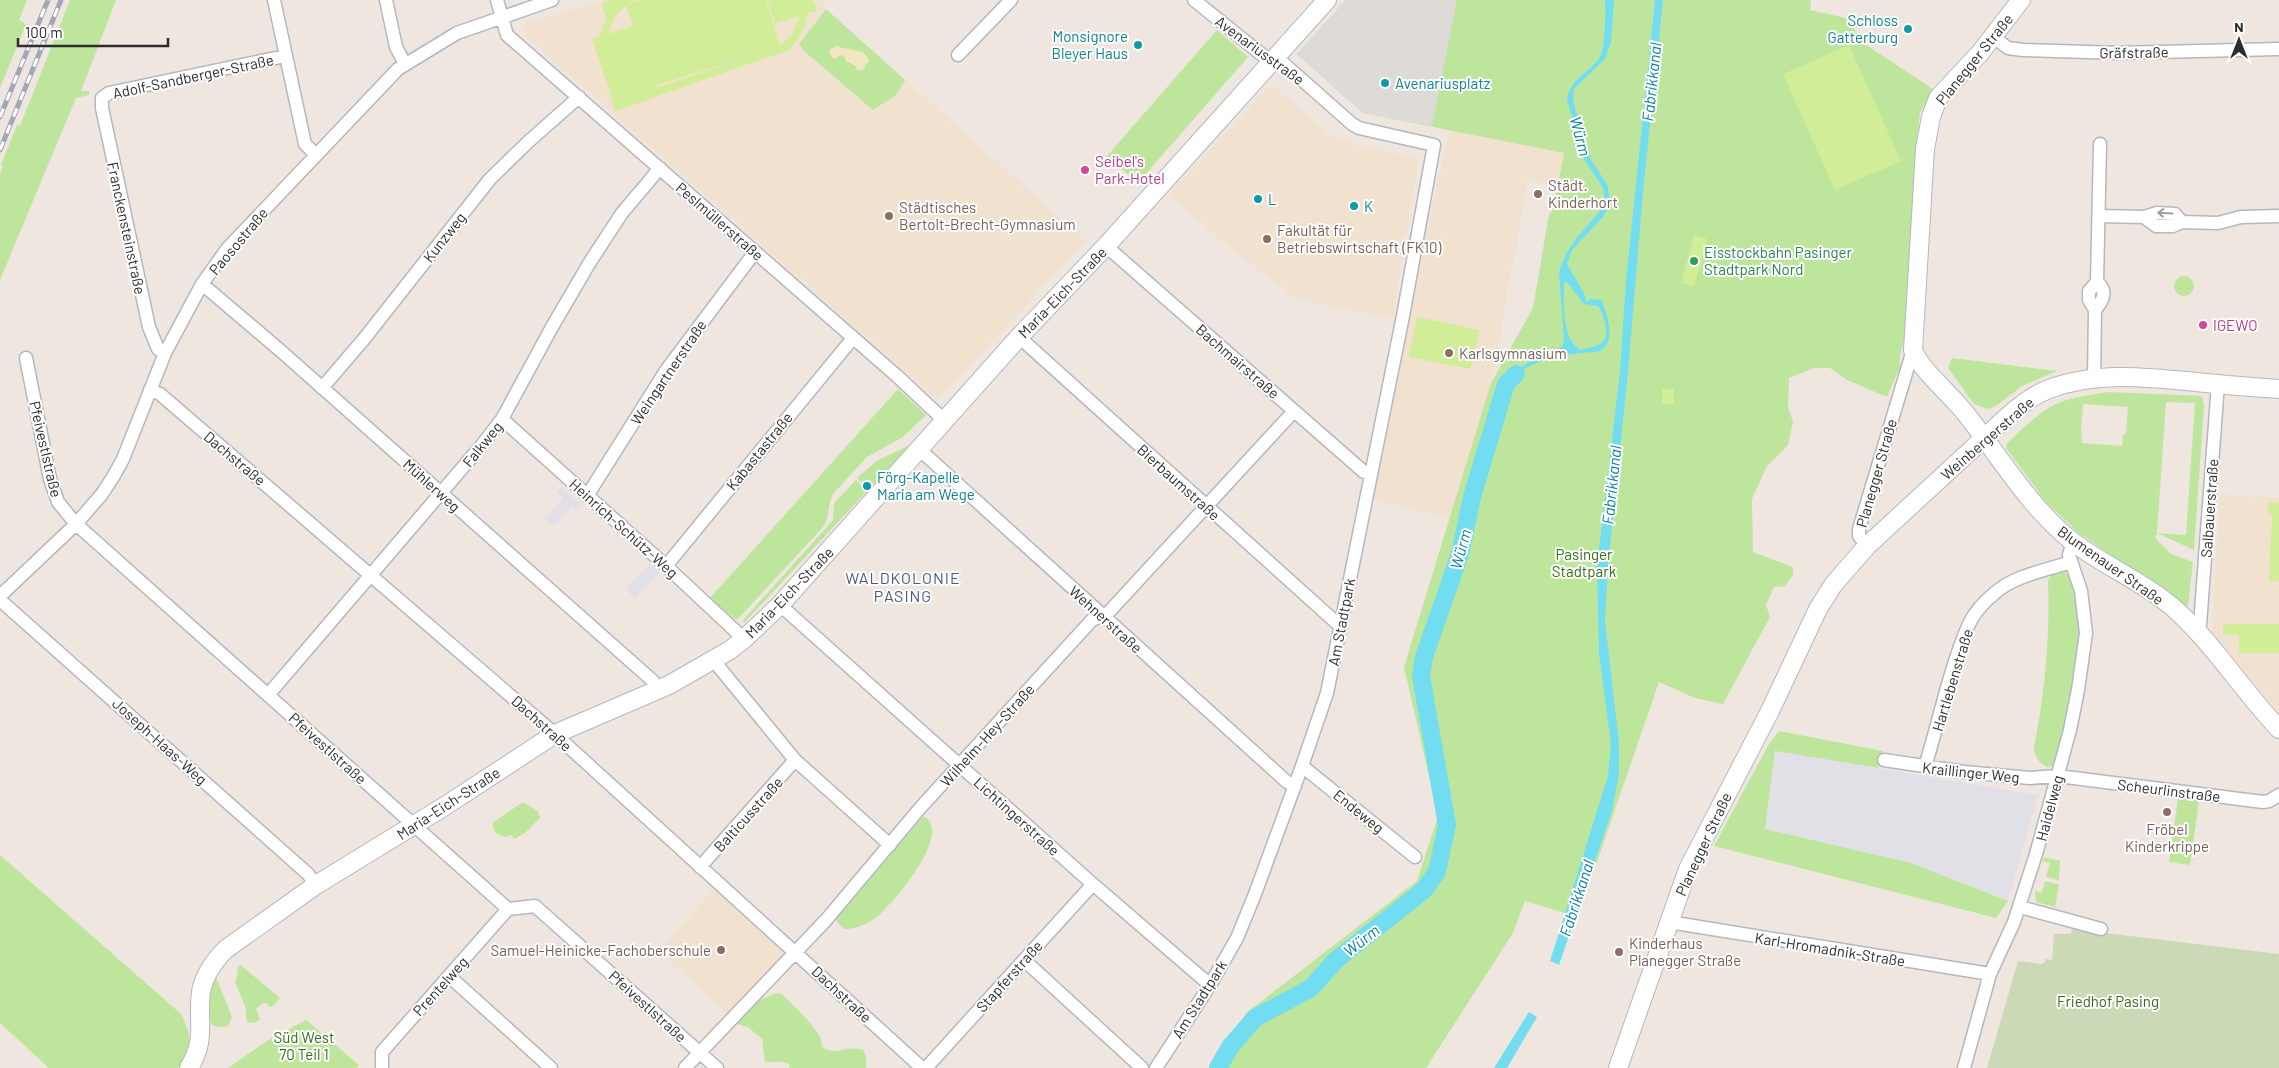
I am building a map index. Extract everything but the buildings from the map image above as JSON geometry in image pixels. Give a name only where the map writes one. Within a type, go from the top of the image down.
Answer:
[{"type":"street","points":[[274,0],[305,144],[315,154]]},
{"type":"street","points":[[386,0],[396,47],[405,64]]},
{"type":"street","name":"Peslmüllerstraße","points":[[497,0],[500,17],[507,36],[660,168],[945,421]]},
{"type":"street","name":"Paosostraße","points":[[0,598],[76,524],[102,494],[123,459],[165,353],[202,284],[227,249],[315,154],[398,69],[457,33],[552,0]]},
{"type":"street","points":[[958,55],[1011,0]]},
{"type":"street","name":"Avenariusstraße","points":[[1194,0],[1272,61],[1283,63],[1359,128],[1434,145]]},
{"type":"street","name":"Maria-Eich-Straße","points":[[189,1068],[198,1050],[201,992],[207,974],[215,960],[226,949],[316,885],[414,825],[555,734],[657,691],[714,660],[744,639],[780,605],[1019,337],[1106,246],[1327,0]]},
{"type":"street","name":"Planegger Straße","points":[[1618,1068],[1688,870],[1770,711],[1818,609],[1833,586],[1867,546],[1860,536],[1859,529],[1913,350],[1925,149],[1930,117],[1938,98],[1993,37],[2021,0]]},
{"type":"street","name":"Gräfstraße","points":[[1993,37],[2008,48],[2023,50],[2119,52],[2279,49]]},
{"type":"street","name":"Adolf-Sandberger-Straße","points":[[102,98],[109,93],[285,56]]},
{"type":"street","name":"Kunzweg","points":[[322,388],[364,339],[490,179],[579,97]]},
{"type":"street","name":"Franckensteinstraße","points":[[102,98],[102,108],[149,328],[158,349],[165,353]]},
{"type":"street","points":[[2094,378],[2095,310],[2104,298],[2104,290],[2097,282],[2100,144]]},
{"type":"street","name":"Am Stadtpark","points":[[1156,1068],[1210,985],[1237,938],[1295,786],[1327,693],[1403,314],[1434,145]]},
{"type":"street","name":"Falkweg","points":[[268,695],[372,575],[502,419],[590,262],[622,213],[660,168]]},
{"type":"street","points":[[2099,216],[2144,217],[2156,226],[2173,226],[2182,222],[2218,223],[2241,217],[2279,216]]},
{"type":"street","name":"Bachmairstraße","points":[[1106,246],[1364,472],[1370,474]]},
{"type":"street","name":"Weingartnerstraße","points":[[587,496],[668,369],[755,252]]},
{"type":"street","name":"Mühlerweg","points":[[202,284],[653,681],[657,691]]},
{"type":"street","name":"Bierbaumstraße","points":[[1019,337],[1340,626]]},
{"type":"street","name":"Kabastastraße","points":[[666,566],[853,338]]},
{"type":"street","name":"Blumenauer Straße","points":[[1913,350],[1921,364],[1965,412],[2025,494],[2055,526],[2073,542],[2176,610],[2196,630],[2261,710],[2279,729]]},
{"type":"street","name":"Pfeivestlstraße","points":[[26,358],[50,479],[58,502],[76,524],[508,910],[535,906],[717,1068]]},
{"type":"street","name":"Weinbergerstraße","points":[[1867,546],[2013,411],[2040,393],[2080,379],[2147,377],[2279,389]]},
{"type":"street","name":"Salbauerstraße","points":[[2196,630],[2200,625],[2218,384]]},
{"type":"street","name":"Dachstraße","points":[[150,390],[160,394],[555,734],[924,1068]]},
{"type":"street","name":"Wilhelm-Hey-Straße","points":[[685,1068],[826,920],[960,765],[1092,620],[1108,614],[1294,410]]},
{"type":"street","name":"Heinrich-Schütz-Weg","points":[[502,419],[666,566],[744,639]]},
{"type":"street","name":"Wehnerstraße","points":[[919,449],[1101,616],[1287,782],[1295,786]]},
{"type":"street","name":"Haidelweg","points":[[1964,1068],[1990,974],[2020,907],[2058,776],[2078,690],[2086,632],[2081,591],[2070,562],[2069,555],[2073,542]]},
{"type":"street","name":"Hartlebenstraße","points":[[1926,767],[1958,653],[1969,623],[1981,605],[1997,591],[2020,578],[2070,562]]},
{"type":"street","name":"Joseph-Haas-Weg","points":[[0,598],[238,810],[308,874],[316,885]]},
{"type":"street","name":"Lichtingerstraße","points":[[780,605],[1093,884],[1210,985]]},
{"type":"street","points":[[714,660],[796,760],[890,844]]},
{"type":"street","name":"Balticusstraße","points":[[700,867],[796,760]]},
{"type":"street","name":"Kraillinger Weg","points":[[1884,760],[1926,767],[2030,778],[2058,776]]},
{"type":"street","name":"Endeweg","points":[[1302,766],[1414,857]]},
{"type":"street","name":"Scheurlinstraße","points":[[2058,776],[2263,802],[2269,801],[2279,794]]},
{"type":"street","name":"Stapferstraße","points":[[924,1068],[1093,884]]},
{"type":"street","points":[[2020,907],[2101,929]]},
{"type":"street","name":"Prentelweg","points":[[381,1067],[382,1052],[508,910]]},
{"type":"street","name":"Karl-Hromadnik-Straße","points":[[1669,922],[1688,927],[1990,974]]},
{"type":"street","points":[[1024,960],[1142,1068]]},
{"type":"street","points":[[449,976],[551,1068]]},
{"type":"shaded area","points":[[602,0],[830,0],[820,4],[1086,241],[938,400],[527,38],[523,25]]},
{"type":"shaded area","name":"Avenariusplatz","points":[[1346,0],[1457,0],[1432,126],[1363,113],[1297,54]]},
{"type":"shaded area","points":[[1271,84],[1335,139],[1419,159],[1392,319],[1295,298],[1229,247],[1169,195]]},
{"type":"shaded area","name":"Karlsgymnasium","points":[[1449,130],[1564,153],[1557,186],[1528,180],[1491,383],[1451,519],[1373,499],[1407,323]]},
{"type":"shaded area","points":[[562,487],[583,506],[578,510],[572,506],[554,526],[544,519],[563,498],[557,492]]},
{"type":"shaded area","points":[[2220,494],[2279,498],[2279,712],[2212,632]]},
{"type":"shaded area","points":[[649,564],[659,572],[635,599],[626,589]]},
{"type":"shaded area","points":[[1775,751],[2038,795],[2008,901],[1911,863],[1765,829]]},
{"type":"shaded area","name":"Samuel-Heinicke-Fachoberschule","points":[[714,888],[782,951],[781,957],[727,1014],[659,952]]},
{"type":"green space","points":[[0,0],[27,0],[19,20],[26,24],[0,88]]},
{"type":"green space","points":[[70,0],[116,0],[81,91],[89,91],[89,95],[76,98],[0,280],[0,174],[3,166],[1,165],[17,125],[20,126]]},
{"type":"green space","points":[[613,0],[635,0],[628,4],[641,0],[766,0],[780,46],[793,33],[800,16],[775,24],[767,0],[813,0],[817,11],[808,13],[801,33],[789,50],[615,111],[612,102],[640,93],[613,101],[592,39],[600,36],[606,17],[601,3]],"holes":[[[626,5],[633,26],[608,34],[615,16]],[[776,47],[659,87],[655,87],[655,86]]]},
{"type":"green space","name":"Pasinger Stadtpark","points":[[1346,0],[1811,0],[1810,10],[1850,19],[1860,41],[1933,89],[1920,113],[1916,148],[1907,325],[1899,362],[1901,365],[1887,397],[1847,380],[1830,368],[1814,368],[1789,378],[1788,407],[1793,422],[1788,445],[1767,466],[1752,499],[1753,552],[1793,567],[1793,575],[1785,586],[1774,587],[1766,605],[1770,617],[1723,704],[1695,698],[1659,682],[1578,917],[1525,901],[1513,933],[1426,1068],[1216,1068],[1246,1013],[1417,881],[1438,816],[1404,667],[1491,383],[1533,308],[1549,214],[1553,210],[1564,153],[1363,113],[1297,54]]},
{"type":"green space","points":[[826,9],[905,80],[896,95],[873,110],[803,50],[799,44]]},
{"type":"green space","points":[[1217,30],[1248,57],[1138,183],[1107,156]]},
{"type":"green space","points":[[1849,45],[1901,161],[1835,190],[1783,74]]},
{"type":"green space","name":"Eisstockbahn Pasinger Stadtpark Nord","points":[[1694,235],[1707,239],[1694,287],[1681,283]]},
{"type":"green space","points":[[2180,276],[2188,276],[2194,282],[2194,290],[2188,296],[2180,296],[2174,290],[2174,282]]},
{"type":"green space","points":[[1417,317],[1479,330],[1471,369],[1409,357]]},
{"type":"green space","points":[[1952,358],[2057,371],[2022,386],[1996,406],[1987,409],[1974,404],[1948,368]]},
{"type":"green space","points":[[898,389],[926,415],[903,437],[867,457],[833,494],[827,519],[823,527],[737,620],[735,619],[710,598]]},
{"type":"green space","points":[[1662,389],[1674,389],[1674,404],[1662,404]]},
{"type":"green space","points":[[2109,392],[2202,396],[2204,406],[2194,550],[2157,533],[2155,538],[2171,554],[2193,562],[2188,606],[2182,604],[2079,533],[2046,502],[2006,448],[2007,443],[2023,428],[2052,406],[2072,398]],"holes":[[[2166,402],[2195,403],[2186,535],[2157,533]],[[2083,404],[2128,407],[2126,433],[2123,436],[2122,446],[2082,443]]]},
{"type":"green space","points":[[910,445],[872,486],[867,481],[864,485],[857,478],[878,460]]},
{"type":"green space","points":[[856,480],[867,491],[744,623],[743,620],[833,520],[834,503]]},
{"type":"green space","points":[[2269,502],[2279,503],[2279,581],[2269,581],[2272,514],[2268,513]]},
{"type":"green space","points":[[2057,570],[2070,577],[2077,597],[2079,625],[2077,659],[2066,725],[2053,766],[2047,767],[2038,759],[2034,747],[2046,664],[2048,581]]},
{"type":"green space","points":[[2223,624],[2279,624],[2279,653],[2239,653],[2239,635],[2223,635]]},
{"type":"green space","points":[[1779,731],[1883,751],[1878,768],[1775,751],[1765,829],[1911,863],[2008,901],[1996,918],[1714,846],[1769,744]]},
{"type":"green space","points":[[2178,799],[2199,802],[2190,865],[2169,862]]},
{"type":"green space","points":[[523,802],[538,811],[540,818],[525,833],[514,839],[512,835],[505,837],[495,833],[492,823]]},
{"type":"green space","points":[[925,817],[931,826],[931,838],[927,852],[908,882],[887,907],[868,923],[844,929],[836,921],[837,917],[922,818]]},
{"type":"green space","points":[[0,855],[181,1014],[188,1030],[190,1041],[189,1047],[178,1068],[49,1068],[0,1023]]},
{"type":"green space","points":[[2044,857],[2060,861],[2059,880],[2046,877],[2050,863],[2042,861]]},
{"type":"green space","points":[[2045,881],[2059,885],[2055,907],[2036,902],[2035,891],[2042,893]]},
{"type":"green space","name":"Friedhof Pasing","points":[[2072,929],[2279,954],[2279,1068],[1987,1068],[2018,961],[2042,964],[2045,962],[2045,959],[2052,960],[2054,934],[2071,934]]},
{"type":"green space","points":[[241,965],[280,998],[272,1007],[268,1006],[267,1003],[263,1003],[256,1009],[260,1019],[254,1023],[247,1022],[245,1006],[235,982],[238,974],[237,968]]},
{"type":"green space","points":[[213,977],[216,977],[232,1017],[228,1026],[218,1027],[212,1024],[208,1018],[207,1001]]},
{"type":"green space","points":[[777,993],[782,994],[806,1019],[819,1035],[822,1046],[825,1049],[832,1051],[852,1048],[863,1050],[866,1056],[866,1068],[790,1068],[789,1064],[786,1063],[765,1061],[762,1039],[748,1027],[737,1024],[742,1013],[747,1008]]},
{"type":"green space","name":"Süd West 70 Teil 1","points":[[306,1020],[359,1065],[356,1068],[228,1068],[267,1041]]},
{"type":"sand","points":[[837,46],[857,50],[865,54],[869,63],[866,63],[864,69],[857,71],[856,66],[846,61],[845,57],[840,55],[834,59],[829,53],[831,49]]},
{"type":"water","points":[[1605,0],[1614,0],[1611,42],[1605,59],[1574,89],[1573,101],[1590,158],[1608,186],[1610,205],[1602,218],[1572,250],[1567,264],[1585,295],[1586,302],[1591,299],[1601,300],[1609,324],[1609,338],[1604,348],[1599,351],[1555,357],[1536,363],[1520,372],[1506,391],[1501,390],[1506,381],[1519,368],[1562,347],[1564,340],[1559,273],[1572,244],[1605,204],[1603,188],[1584,159],[1567,100],[1569,92],[1577,79],[1594,65],[1601,54],[1604,36]],"holes":[[[1566,281],[1584,304],[1598,306],[1606,326],[1606,336],[1600,344],[1580,350],[1569,337],[1564,309],[1564,282]]]},
{"type":"water","name":"Fabrikkanal","points":[[1655,0],[1663,0],[1608,565],[1605,621],[1619,743],[1619,775],[1612,811],[1559,965],[1550,961],[1608,776],[1611,744],[1599,654],[1597,566],[1620,372],[1626,281]]},
{"type":"water","points":[[1529,1012],[1537,1017],[1507,1068],[1494,1068]]},
{"type":"waterway","name":"Würm","points":[[1218,1068],[1230,1047],[1255,1018],[1311,988],[1335,961],[1424,890],[1437,872],[1447,825],[1421,676],[1424,657],[1460,554],[1472,497],[1506,384],[1516,374]]},
{"type":"railway","points":[[0,117],[48,0]]},
{"type":"railway","points":[[0,150],[61,0]]},
{"type":"place","name":"Schloss Gatterburg","points":[[1908,29]]},
{"type":"place","name":"Monsignore Bleyer Haus","points":[[1138,45]]},
{"type":"place","name":"Avenariusplatz","points":[[1385,83]]},
{"type":"place","name":"Seibel's Park-Hotel","points":[[1085,170]]},
{"type":"place","name":"Städt. Kinderhort","points":[[1538,194]]},
{"type":"place","name":"L","points":[[1258,199]]},
{"type":"place","name":"K","points":[[1354,206]]},
{"type":"place","name":"Städtisches Bertolt-Brecht-Gymnasium","points":[[889,216]]},
{"type":"place","name":"Fakultät für Betriebswirtschaft (FK10)","points":[[1267,239]]},
{"type":"place","name":"Eisstockbahn Pasinger Stadtpark Nord","points":[[1694,261]]},
{"type":"place","name":"IGEWO","points":[[2203,325]]},
{"type":"place","name":"Karlsgymnasium","points":[[1449,353]]},
{"type":"place","name":"Förg-Kapelle Maria am Wege","points":[[867,486]]},
{"type":"place","name":"Fröbel Kinderkrippe","points":[[2167,812]]},
{"type":"place","name":"Samuel-Heinicke-Fachoberschule","points":[[721,950]]},
{"type":"place","name":"Kinderhaus Planegger Straße","points":[[1619,952]]},
{"type":"district","name":"WALDKOLONIE PASING","points":[[903,586]]}]
